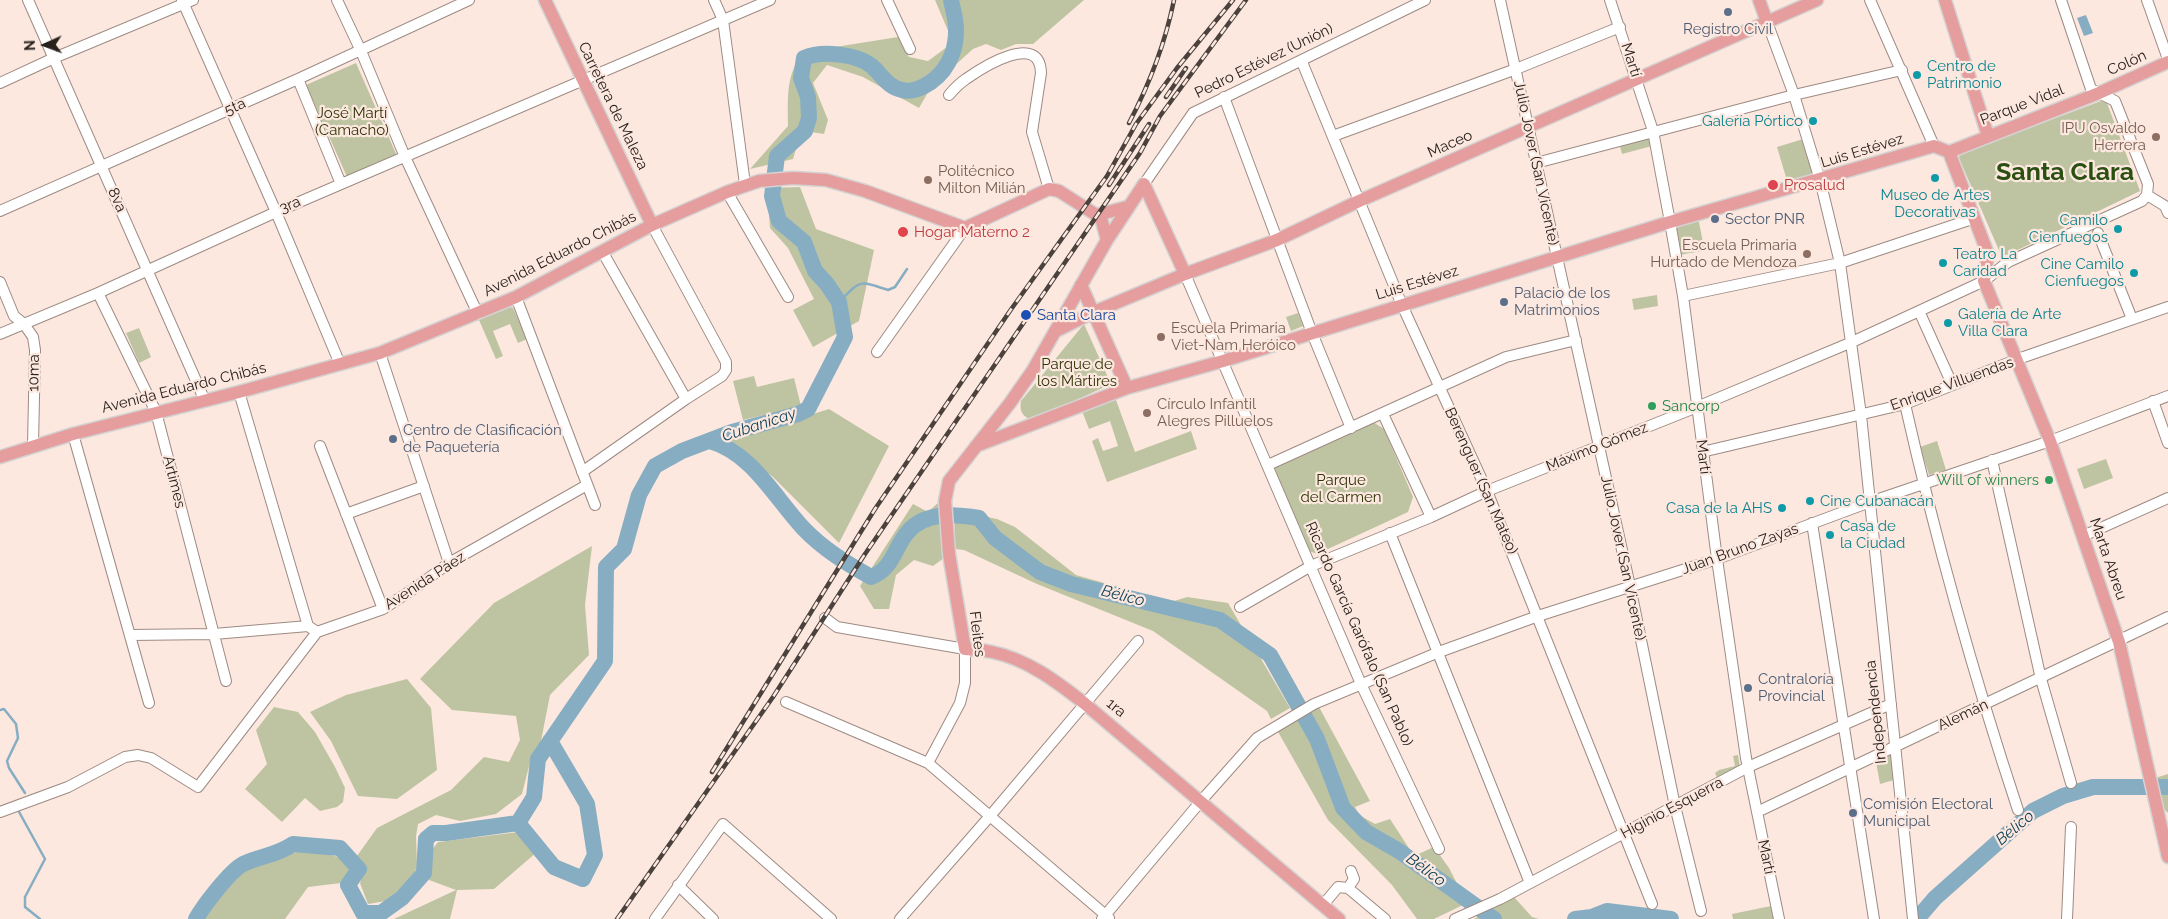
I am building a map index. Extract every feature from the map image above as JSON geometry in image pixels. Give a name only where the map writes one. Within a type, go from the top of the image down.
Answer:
[{"type":"main road","name":"Carretera de Maleza","points":[[545,0],[652,225]]},
{"type":"main road","points":[[1759,0],[1767,22]]},
{"type":"main road","name":"Maceo","points":[[1094,312],[1185,274],[1277,240],[1359,201],[1816,0]]},
{"type":"main road","points":[[1945,0],[1988,136]]},
{"type":"main road","name":"Colón","points":[[2099,93],[2168,60]]},
{"type":"main road","name":"Parque Vidal","points":[[1949,152],[2099,93]]},
{"type":"main road","points":[[1934,146],[1949,152],[1988,254],[1984,281]]},
{"type":"main road","name":"Luis Estévez","points":[[975,446],[1127,388],[1223,361],[1670,222],[1934,146]]},
{"type":"main road","name":"Avenida Eduardo Chibás","points":[[0,457],[33,445],[73,434],[205,401],[380,353],[516,297],[652,225],[745,184],[793,178],[826,180],[965,228]]},
{"type":"main road","name":"Pedro Estévez (Unión)","points":[[1081,285],[1107,240],[1144,184]]},
{"type":"main road","name":"Ricardo García Garófalo (San Pablo)","points":[[1144,184],[1185,274]]},
{"type":"main road","points":[[965,228],[1049,189],[1059,191],[1101,218],[1107,240]]},
{"type":"main road","points":[[1097,215],[1128,207]]},
{"type":"main road","name":"Marta Abreu","points":[[1984,281],[2018,359],[2050,441],[2119,642],[2168,857]]},
{"type":"main road","points":[[1081,285],[1127,388]]},
{"type":"main road","points":[[975,446],[1010,403],[1056,331],[1081,285]]},
{"type":"main road","points":[[1056,331],[1094,312]]},
{"type":"main road","points":[[1010,403],[1009,413],[1012,420],[1017,424],[1025,426]]},
{"type":"main road","name":"Fleites","points":[[965,649],[949,554],[945,502],[949,481],[975,446]]},
{"type":"main road","name":"1ra","points":[[965,649],[993,652],[1032,667],[1050,677],[1084,703],[1339,919]]},
{"type":"street","name":"8va","points":[[28,0],[205,401]]},
{"type":"street","points":[[337,0],[361,51],[405,157],[478,314]]},
{"type":"street","name":"5ta","points":[[0,210],[361,51],[469,0]]},
{"type":"street","points":[[714,0],[723,20],[745,184]]},
{"type":"street","name":"3ra","points":[[0,334],[98,293],[276,212],[582,79],[770,0]]},
{"type":"street","points":[[887,0],[910,49]]},
{"type":"street","name":"Pedro Estévez (Unión)","points":[[1144,184],[1193,113],[1302,62],[1425,0]]},
{"type":"street","name":"Julio Jover (San Vicente)","points":[[1500,0],[1630,586],[1675,806],[1701,911]]},
{"type":"street","name":"Martí","points":[[1610,0],[1653,131],[1670,222],[1698,407],[1702,452],[1748,768],[1779,919]]},
{"type":"street","points":[[1870,0],[1934,146]]},
{"type":"street","points":[[1984,281],[2008,262],[2139,204],[2147,196],[2147,180],[2115,101],[2092,90],[2061,0]]},
{"type":"street","points":[[2147,0],[2168,60]]},
{"type":"street","points":[[0,83],[186,1],[229,110],[276,212],[340,364]]},
{"type":"street","name":"Independencia","points":[[1767,22],[1794,95],[1820,180],[1840,263],[1861,414],[1913,919]]},
{"type":"street","points":[[1333,136],[1516,69],[1620,27]]},
{"type":"street","points":[[949,94],[965,79],[1008,55],[1028,54],[1038,59],[1041,73],[1032,132],[1049,189]]},
{"type":"street","name":"Berenguer (San Mateo)","points":[[1302,62],[1402,305],[1487,491],[1652,904]]},
{"type":"street","points":[[1536,163],[1794,95],[1902,70]]},
{"type":"street","points":[[298,79],[341,184]]},
{"type":"street","points":[[1224,97],[1312,333],[1351,428]]},
{"type":"street","points":[[727,192],[788,296]]},
{"type":"street","points":[[2147,196],[2165,206],[2168,211]]},
{"type":"street","points":[[1682,296],[1840,263],[1974,218]]},
{"type":"street","points":[[582,472],[722,376],[726,370],[726,362],[652,225]]},
{"type":"street","points":[[877,352],[965,228]]},
{"type":"street","points":[[2098,233],[2132,319]]},
{"type":"street","points":[[602,251],[686,399]]},
{"type":"street","points":[[1988,254],[1998,262],[2008,262]]},
{"type":"street","name":"Ricardo García Garófalo (San Pablo)","points":[[1185,274],[1361,684],[1439,849]]},
{"type":"street","name":"Máximo Gómez","points":[[1240,607],[1311,566],[1431,517],[1487,491],[1698,407],[1852,342],[1984,281]]},
{"type":"street","name":"10ma","points":[[0,282],[14,316],[24,324],[33,337],[35,350],[33,445]]},
{"type":"street","name":"Artimes","points":[[98,293],[156,412],[226,680]]},
{"type":"street","points":[[516,297],[595,505]]},
{"type":"street","name":"Enrique Villuendas","points":[[1702,452],[1905,404],[2018,359],[2168,307]]},
{"type":"street","points":[[1919,311],[1952,384]]},
{"type":"street","points":[[1268,465],[1506,357],[1576,340]]},
{"type":"street","points":[[380,353],[449,563]]},
{"type":"street","points":[[0,812],[68,787],[125,758],[138,756],[151,758],[198,786],[313,629],[239,392]]},
{"type":"street","name":"Juan Bruno Zayas","points":[[1106,918],[1201,801],[1256,738],[1314,704],[1439,652],[1538,616],[1717,559],[1870,502],[2050,441],[2168,396]]},
{"type":"street","points":[[2153,401],[2168,443]]},
{"type":"street","points":[[1905,404],[1923,484],[1984,706],[2018,810]]},
{"type":"street","points":[[1383,414],[1431,517]]},
{"type":"street","points":[[73,434],[150,703]]},
{"type":"street","points":[[320,446],[382,609]]},
{"type":"street","points":[[1992,460],[2040,679],[2071,783]]},
{"type":"street","name":"Avenida Páez","points":[[130,635],[214,634],[313,629],[382,609],[449,563],[587,485]]},
{"type":"street","points":[[346,514],[424,486]]},
{"type":"street","points":[[2083,536],[2168,498]]},
{"type":"street","points":[[1812,523],[1874,919]]},
{"type":"street","points":[[1390,533],[1530,883]]},
{"type":"street","name":"Alemán","points":[[1757,812],[2119,642],[2168,617]]},
{"type":"street","name":"1ra","points":[[825,618],[837,627],[965,649]]},
{"type":"street","points":[[900,919],[1138,641]]},
{"type":"street","name":"Fleites","points":[[928,763],[960,703],[965,683],[965,649]]},
{"type":"street","points":[[786,702],[928,763],[1106,918]]},
{"type":"street","name":"Higinio Esquerra","points":[[1458,918],[1500,899],[1748,768],[1891,704]]},
{"type":"street","points":[[655,919],[723,824],[831,919]]},
{"type":"street","points":[[2067,919],[2072,827]]},
{"type":"street","points":[[1348,888],[1354,878],[1351,871]]},
{"type":"street","points":[[678,885],[713,919]]},
{"type":"street","points":[[1323,905],[1338,887],[1348,888],[1385,919]]},
{"type":"green space","points":[[935,0],[1084,0],[1033,44],[1016,44],[1001,50],[986,44],[973,49],[931,87],[919,108],[863,77],[827,65],[813,83],[828,120],[824,134],[811,132],[798,142],[793,159],[750,169],[788,126],[789,87],[793,69],[804,52],[898,37],[909,57],[928,61],[947,47],[949,33]]},
{"type":"green space","name":"José Martí (Camacho)","points":[[356,63],[397,156],[348,179],[306,85]]},
{"type":"green space","points":[[2101,101],[2107,103],[2140,191],[2024,247],[2006,255],[2001,255],[1959,158],[1960,154]]},
{"type":"green space","points":[[1649,135],[1652,146],[1622,154],[1619,143]]},
{"type":"green space","points":[[1804,140],[1813,171],[1809,178],[1788,184],[1777,147]]},
{"type":"green space","points":[[800,187],[816,229],[874,250],[859,321],[813,347],[793,310],[814,299],[788,248],[770,228],[767,188]]},
{"type":"green space","points":[[1693,219],[1699,222],[1704,248],[1702,251],[1679,255],[1674,224]]},
{"type":"green space","points":[[1657,295],[1658,306],[1634,310],[1632,299]]},
{"type":"green space","points":[[510,307],[513,308],[527,339],[518,343],[510,324],[493,331],[503,356],[496,359],[479,320]]},
{"type":"green space","points":[[1298,313],[1303,326],[1291,331],[1286,317]]},
{"type":"green space","name":"Parque de los Mártires","points":[[1084,324],[1111,384],[1033,420],[1027,418],[1021,411],[1021,401]]},
{"type":"green space","points":[[139,328],[151,357],[139,363],[126,333]]},
{"type":"green space","points":[[754,376],[757,387],[794,378],[801,406],[743,420],[733,381]]},
{"type":"green space","points":[[1116,400],[1135,452],[1191,431],[1197,449],[1107,482],[1092,441],[1098,438],[1103,451],[1118,446],[1110,421],[1089,429],[1082,411]]},
{"type":"green space","points":[[829,409],[889,446],[839,543],[773,477],[727,441]]},
{"type":"green space","name":"Parque del Carmen","points":[[1373,422],[1384,429],[1413,497],[1408,512],[1317,554],[1309,551],[1274,471],[1277,463]]},
{"type":"green space","points":[[1937,441],[1946,470],[1929,475],[1920,447]]},
{"type":"green space","points":[[2106,459],[2113,478],[2084,489],[2077,469]]},
{"type":"green space","points":[[940,501],[944,558],[933,566],[914,560],[896,575],[889,609],[874,609],[860,586],[913,504],[928,512]]},
{"type":"green space","points":[[954,510],[997,519],[1015,527],[1076,575],[1171,602],[1187,597],[1228,603],[1290,708],[1271,719],[1267,711],[1153,631],[1037,584],[964,550],[955,549]]},
{"type":"green space","points":[[592,546],[585,605],[589,655],[550,695],[541,741],[530,762],[522,794],[496,814],[460,821],[436,815],[418,824],[416,836],[417,868],[404,887],[386,901],[368,904],[360,883],[365,871],[357,856],[377,828],[451,790],[484,757],[509,762],[520,740],[516,716],[452,710],[420,679],[494,603]]},
{"type":"green space","points":[[407,679],[431,708],[437,770],[397,799],[358,796],[331,741],[310,712],[346,695]]},
{"type":"green space","points":[[274,707],[298,712],[315,732],[345,788],[343,802],[337,807],[320,811],[305,798],[282,822],[245,789],[267,764],[256,730]]},
{"type":"green space","points":[[1319,707],[1370,801],[1355,807],[1359,815],[1375,824],[1390,819],[1414,856],[1434,847],[1449,868],[1467,903],[1434,919],[1417,919],[1392,885],[1328,820],[1277,730]]},
{"type":"green space","points":[[1892,754],[1894,780],[1880,784],[1876,762]]},
{"type":"green space","points":[[1738,755],[1740,768],[1718,780],[1715,773],[1719,770],[1735,766],[1733,756]]},
{"type":"green space","points":[[2168,774],[2168,813],[2162,807],[2155,778]]},
{"type":"green space","points":[[519,832],[537,852],[494,889],[457,890],[450,919],[394,919],[456,890],[429,880],[431,851],[438,842]]},
{"type":"green space","points":[[310,849],[338,857],[354,870],[341,883],[308,887],[285,919],[203,919],[211,906],[246,868],[268,859]]},
{"type":"green space","points":[[1514,897],[1532,917],[1539,919],[1474,919]]},
{"type":"green space","points":[[1771,906],[1774,919],[1733,919],[1732,914]]},
{"type":"water","points":[[2086,15],[2093,33],[2084,36],[2077,18]]},
{"type":"waterway","name":"Cubanicay","points":[[196,919],[218,889],[243,864],[281,851],[293,844],[340,848],[359,869],[348,885],[363,913],[381,913],[402,898],[424,873],[426,839],[433,833],[446,833],[518,823],[534,797],[538,759],[605,661],[606,567],[624,549],[639,495],[655,466],[682,451],[732,432],[798,414],[808,409],[845,337],[839,302],[827,284],[815,271],[804,242],[779,221],[772,196],[777,156],[805,131],[809,118],[808,97],[801,78],[804,58],[820,54],[849,56],[873,67],[889,84],[897,89],[909,91],[921,88],[944,70],[952,54],[956,28],[951,0]]},
{"type":"waterway","points":[[839,302],[860,284],[888,290],[895,287],[907,269]]},
{"type":"waterway","name":"Bélico","points":[[710,441],[738,455],[750,466],[803,528],[819,543],[871,577],[889,564],[907,533],[922,521],[950,515],[979,518],[995,538],[1040,572],[1071,584],[1220,620],[1270,655],[1317,739],[1343,808],[1366,832],[1399,851],[1494,919]]},
{"type":"waterway","points":[[0,710],[4,709],[16,724],[18,738],[7,761],[9,768],[25,793]]},
{"type":"waterway","points":[[518,823],[554,867],[583,879],[595,855],[587,804],[550,741]]},
{"type":"waterway","name":"Bélico","points":[[1917,919],[1935,898],[2033,811],[2063,796],[2093,787],[2168,787]]},
{"type":"waterway","points":[[18,810],[45,859],[25,897],[25,907],[40,919]]},
{"type":"waterway","name":"Bélico","points":[[1575,919],[1592,917],[1607,911],[1671,919]]},
{"type":"railway","points":[[1129,123],[1156,63],[1174,0]]},
{"type":"railway","points":[[712,772],[875,509],[1012,308],[1107,176],[1136,124],[1177,68],[1233,0]]},
{"type":"railway","points":[[617,919],[773,697],[865,554],[1140,153],[1160,116],[1246,0]]},
{"type":"railway","points":[[1166,97],[1186,68]]},
{"type":"railway","points":[[1109,185],[1149,124]]},
{"type":"place","name":"Registro Civil","points":[[1728,12]]},
{"type":"place","name":"Centro de Patrimonio","points":[[1917,75]]},
{"type":"place","name":"Galería Pórtico","points":[[1813,121]]},
{"type":"place","name":"IPU Osvaldo Herrera","points":[[2156,137]]},
{"type":"place","name":"Museo de Artes Decorativas","points":[[1935,178]]},
{"type":"place","name":"Politécnico Milton Milián","points":[[928,180]]},
{"type":"place","name":"Prosalud","points":[[1773,185]]},
{"type":"place","name":"Sector PNR","points":[[1715,219]]},
{"type":"place","name":"Camilo Cienfuegos","points":[[2118,229]]},
{"type":"place","name":"Hogar Materno 2","points":[[903,232]]},
{"type":"place","name":"Escuela Primaria Hurtado de Mendoza","points":[[1807,254]]},
{"type":"place","name":"Teatro La Caridad","points":[[1943,263]]},
{"type":"place","name":"Cine Camilo Cienfuegos","points":[[2134,273]]},
{"type":"place","name":"Palacio de los Matrimonios","points":[[1504,302]]},
{"type":"place","name":"Santa Clara","points":[[1026,315]]},
{"type":"place","name":"Galería de Arte Villa Clara","points":[[1948,323]]},
{"type":"place","name":"Escuela Primaria Viet-Nam Heróico","points":[[1161,337]]},
{"type":"place","name":"Sancorp","points":[[1652,406]]},
{"type":"place","name":"Círculo Infantil Alegres Pilluelos","points":[[1147,413]]},
{"type":"place","name":"Centro de Clasificación de Paquetería","points":[[393,439]]},
{"type":"place","name":"Will of winners","points":[[2049,480]]},
{"type":"place","name":"Cine Cubanacán","points":[[1810,501]]},
{"type":"place","name":"Casa de la AHS","points":[[1782,508]]},
{"type":"place","name":"Casa de la Ciudad","points":[[1830,535]]},
{"type":"place","name":"Contraloría Provincial","points":[[1748,688]]},
{"type":"place","name":"Comisión Electoral Municipal","points":[[1853,813]]},
{"type":"district","name":"Santa Clara","points":[[2065,172]]}]
